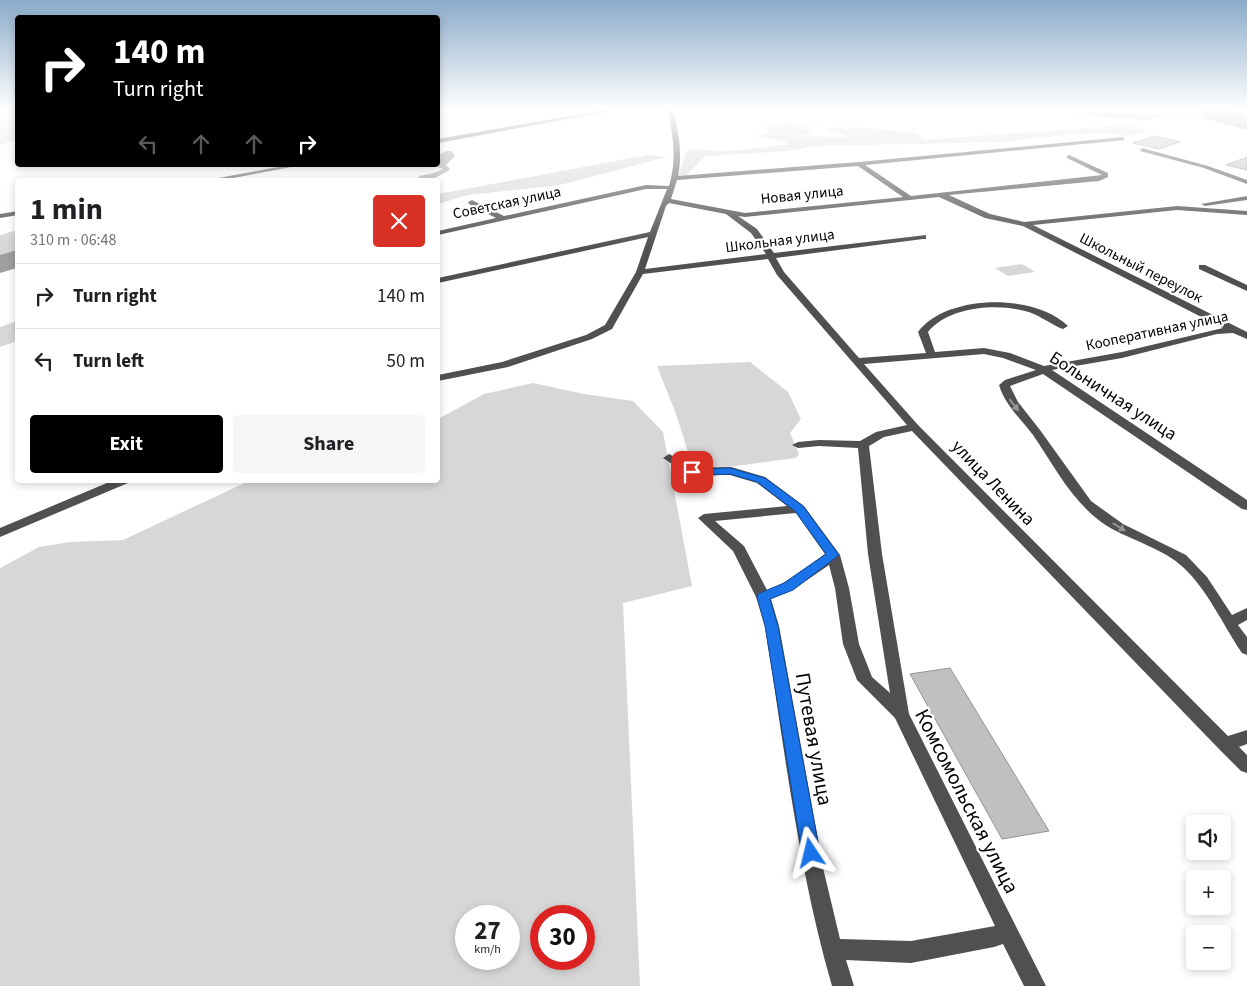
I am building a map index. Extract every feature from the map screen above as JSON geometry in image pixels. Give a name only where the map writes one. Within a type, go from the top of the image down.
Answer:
[{"type":"street","points":[[440,378],[504,365],[601,332],[609,327],[640,272],[663,205],[669,201],[675,178],[677,156]]},
{"type":"street","points":[[675,178],[943,156]]},
{"type":"street","points":[[1163,156],[1247,182]]},
{"type":"street","points":[[933,195],[1099,179],[1106,176],[1105,173],[1069,157]]},
{"type":"street","points":[[859,164],[908,197]]},
{"type":"street","points":[[224,178],[287,167]]},
{"type":"street","name":"Советская улица","points":[[440,233],[646,187],[671,188]]},
{"type":"street","name":"Новая улица","points":[[669,201],[729,213],[745,214],[771,213],[933,195],[948,197],[988,216],[1024,224]]},
{"type":"street","points":[[1024,224],[1175,208],[1247,198]]},
{"type":"street","points":[[472,202],[503,219]]},
{"type":"street","points":[[1175,208],[1247,213]]},
{"type":"street","name":"улица Ленина","points":[[729,213],[748,225],[767,248],[780,273],[914,427],[1247,766]]},
{"type":"street","points":[[748,225],[754,217],[771,213]]},
{"type":"street","points":[[0,216],[15,214]]},
{"type":"street","name":"Школьный переулок","points":[[1024,224],[1247,336]]},
{"type":"street","points":[[440,280],[630,237],[653,234]]},
{"type":"street","name":"Школьная улица","points":[[640,272],[923,237]]},
{"type":"street","points":[[1202,267],[1247,288]]},
{"type":"street","points":[[931,354],[923,332],[926,326],[953,312],[973,307],[1001,306],[1024,308],[1063,326]]},
{"type":"street","name":"Кооперативная улица","points":[[1229,623],[1198,573],[1181,558],[1132,534],[1096,513],[1087,504],[1035,431],[1012,403],[1006,394],[1004,385],[1010,381],[1037,374],[1043,369],[1122,355],[1217,331],[1247,328]]},
{"type":"street","name":"Больничная улица","points":[[858,361],[931,354],[993,352],[1043,369],[1247,506]]},
{"type":"street","points":[[901,714],[875,554],[863,446],[869,439],[877,435],[914,427]]},
{"type":"street","points":[[798,445],[819,443],[863,446]]},
{"type":"street","points":[[669,458],[692,472],[730,471],[761,480],[799,509],[833,555],[789,586],[763,597]]},
{"type":"street","points":[[0,533],[117,483]]},
{"type":"street","name":"Путевая улица","points":[[799,509],[704,518],[740,548],[763,597],[772,626],[814,872],[832,949],[843,986]]},
{"type":"street","name":"Комсомольская улица","points":[[833,555],[842,588],[851,644],[865,680],[901,714],[1035,986]]},
{"type":"street","points":[[1247,613],[1229,623],[1247,649]]},
{"type":"street","points":[[1225,744],[1247,737]]},
{"type":"street","points":[[832,949],[911,952],[994,937],[1008,932]]},
{"type":"shaded area","points":[[440,156],[455,156],[446,165],[450,169],[448,171],[435,178],[419,178],[419,176],[443,169],[438,167],[440,167]]},
{"type":"shaded area","points":[[643,156],[667,157],[560,185],[468,195],[440,203],[440,194]]},
{"type":"shaded area","points":[[685,156],[705,156],[686,176],[678,176]]},
{"type":"shaded area","points":[[15,231],[15,251],[0,255],[0,235]]},
{"type":"shaded area","points":[[15,251],[15,269],[0,273],[0,255]]},
{"type":"shaded area","points":[[1022,264],[1035,272],[1008,276],[995,268]]},
{"type":"shaded area","points":[[15,322],[15,342],[0,347],[0,327]]},
{"type":"shaded area","points":[[750,362],[788,392],[801,419],[790,433],[799,454],[796,458],[705,470],[690,458],[676,414],[657,366]]},
{"type":"shaded area","points":[[533,383],[584,394],[633,401],[663,432],[692,586],[623,603],[640,986],[0,986],[0,568],[39,547],[70,542],[123,540],[245,483],[440,483],[440,418],[484,394]]},
{"type":"building","points":[[1247,157],[1247,170],[1226,165]]},
{"type":"building","points":[[950,668],[1049,831],[1002,839],[910,674]]},
{"type":"route","points":[[692,472],[730,471],[761,480],[799,509],[833,555],[789,586],[763,597],[772,626],[811,853]]}]
